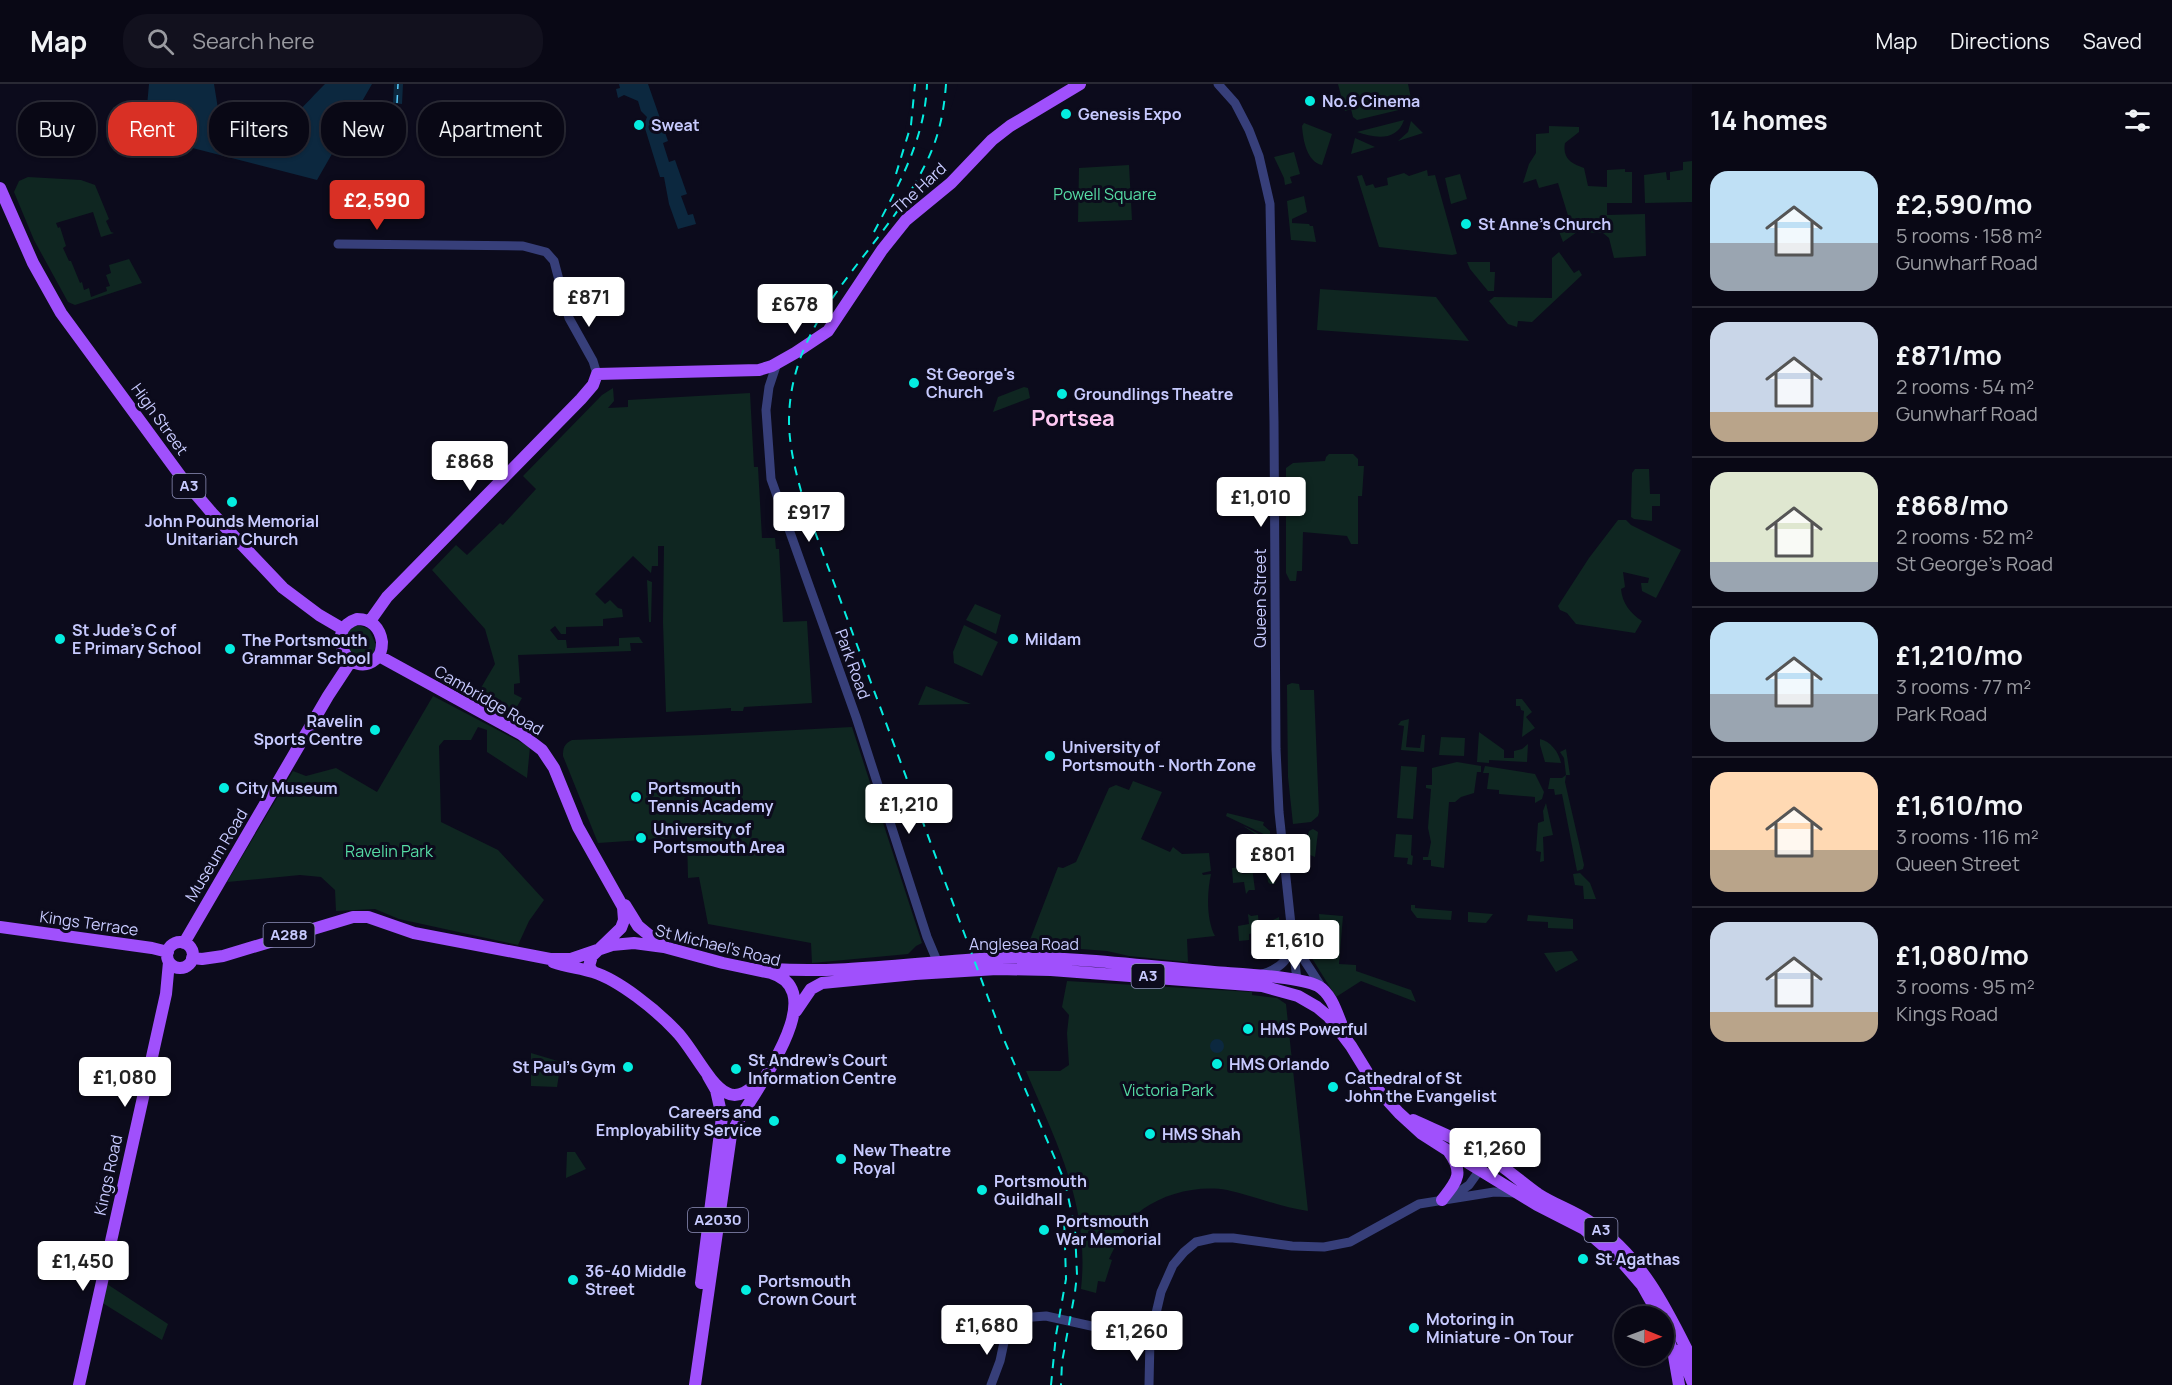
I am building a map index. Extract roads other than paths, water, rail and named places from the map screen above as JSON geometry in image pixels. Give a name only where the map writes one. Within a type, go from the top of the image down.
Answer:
[{"type":"main road","name":"The Hard","points":[[597,374],[741,372],[762,369],[777,363],[828,331],[882,250],[906,220],[951,183],[987,145],[1010,126],[1077,86]]},
{"type":"main road","name":"High Street","points":[[0,188],[33,263],[61,313],[182,478],[283,588],[319,615],[343,629]]},
{"type":"main road","points":[[370,621],[387,597],[581,399],[593,385],[597,374]]},
{"type":"main road","points":[[357,619],[370,621],[379,630],[381,636],[382,649],[379,656],[368,664],[362,665],[351,661],[343,647],[341,635],[343,629],[347,623],[357,619]]},
{"type":"main road","name":"Cambridge Road","points":[[379,656],[521,734],[542,750],[554,768],[578,827],[613,887],[638,926],[664,947]]},
{"type":"main road","name":"Museum Road","points":[[184,943],[328,696],[351,661]]},
{"type":"main road","name":"Cambridge Road","points":[[599,949],[619,931],[624,920],[623,907],[613,887]]},
{"type":"main road","name":"A288","points":[[192,958],[223,956],[353,917],[368,917],[414,933],[541,957],[571,959],[599,949]]},
{"type":"main road","name":"Kings Terrace","points":[[3,927],[172,960]]},
{"type":"main road","points":[[184,943],[191,949],[192,958],[189,964],[172,960],[174,944],[184,943]]},
{"type":"main road","name":"St Michael's Road","points":[[599,949],[629,943],[664,947],[778,975],[790,984],[795,995],[795,1011]]},
{"type":"main road","points":[[593,972],[589,962],[599,949]]},
{"type":"main road","name":"A288","points":[[541,957],[572,969],[593,972]]},
{"type":"main road","name":"Anglesea Road","points":[[795,1011],[810,990],[822,984],[1000,958],[1053,958],[1297,981]]},
{"type":"main road","name":"Kings Road","points":[[79,1385],[172,960]]},
{"type":"main road","name":"Anglesea Road","points":[[750,968],[824,970],[940,967],[1099,972],[1262,986],[1298,996],[1317,1007],[1336,1026]]},
{"type":"main road","name":"A3","points":[[593,972],[636,995],[653,1008],[682,1037],[708,1076],[730,1095],[738,1095],[753,1087],[770,1066],[784,1042],[795,1011]]},
{"type":"main road","name":"A3","points":[[1297,981],[1312,983],[1323,990],[1333,1003],[1351,1046]]},
{"type":"main road","name":"A3","points":[[1297,981],[1304,990],[1322,1003],[1378,1090],[1422,1134],[1518,1193],[1584,1229],[1609,1249],[1642,1285],[1654,1306]]},
{"type":"main road","name":"A2030","points":[[695,1385],[730,1136],[770,1066]]},
{"type":"main road","name":"A2030","points":[[687,1385],[722,1117],[716,1090],[708,1076]]},
{"type":"main road","name":"A3","points":[[1399,1113],[1490,1158],[1539,1194],[1590,1222],[1616,1242],[1634,1260],[1650,1281],[1661,1306]]},
{"type":"main road","points":[[1442,1200],[1458,1175],[1457,1164],[1447,1150]]},
{"type":"main road","name":"A3","points":[[1674,1333],[1692,1360]]},
{"type":"main road","name":"A3","points":[[1674,1336],[1692,1381]]},
{"type":"main road","name":"A3","points":[[1674,1356],[1679,1385]]},
{"type":"main road","points":[[1679,1385],[1692,1381]]},
{"type":"street","name":"Queen Street","points":[[1218,84],[1235,103],[1246,124],[1259,156],[1270,204],[1276,749],[1279,812],[1297,981]]},
{"type":"street","points":[[338,244],[523,246],[546,252],[554,261],[569,318],[594,363],[597,374]]},
{"type":"street","name":"Park Road","points":[[777,363],[769,387],[766,410],[771,479],[856,717],[927,937],[940,967]]},
{"type":"street","points":[[1250,975],[1266,973],[1281,965],[1290,953],[1293,941]]},
{"type":"street","points":[[1293,941],[1323,990]]},
{"type":"street","points":[[1442,1200],[1463,1191],[1483,1172],[1490,1158]]},
{"type":"street","points":[[1149,1385],[1150,1339],[1159,1298],[1178,1258],[1196,1242],[1214,1238],[1233,1238],[1292,1246],[1324,1247],[1350,1242],[1415,1205],[1494,1192],[1518,1193]]},
{"type":"street","points":[[991,1385],[1000,1361],[1006,1333],[1020,1318],[1038,1316],[1150,1339]]},
{"type":"water","points":[[149,84],[214,84],[217,102],[209,102],[209,152],[197,149],[197,102],[147,102]]},
{"type":"water","points":[[325,84],[372,84],[362,102],[321,102],[321,156],[331,156],[317,180],[224,156],[309,156],[308,102]]},
{"type":"water","points":[[394,84],[403,84],[402,102],[393,102]]},
{"type":"water","points":[[619,84],[648,84],[668,141],[663,143],[669,162],[675,160],[687,194],[681,196],[688,215],[693,214],[696,224],[678,229],[669,204],[664,177],[660,177],[644,125],[647,117],[641,111],[638,101],[624,95],[618,98],[616,89],[620,88]]},
{"type":"water","points":[[1217,1039],[1222,1041],[1224,1046],[1222,1051],[1217,1053],[1212,1051],[1210,1046],[1212,1041]]},
{"type":"railway","points":[[896,174],[911,125],[915,84]]},
{"type":"railway","points":[[874,232],[901,179],[916,142],[927,84]]},
{"type":"railway","points":[[946,84],[939,127],[924,167],[906,199],[840,287],[804,348],[793,382],[789,431],[794,463],[805,505],[1002,1035],[1065,1182],[1075,1229],[1077,1275],[1062,1362],[1061,1385]]},
{"type":"railway","points":[[1051,1385],[1056,1335],[1066,1279],[1064,1214]]},
{"type":"place","name":"No.6 Cinema","points":[[1310,101]]},
{"type":"place","name":"Genesis Expo","points":[[1066,114]]},
{"type":"place","name":"Sweat","points":[[639,125]]},
{"type":"place","name":"St Anne's Church","points":[[1466,224]]},
{"type":"place","name":"St George's Church","points":[[914,383]]},
{"type":"place","name":"Groundlings Theatre","points":[[1062,394]]},
{"type":"place","name":"John Pounds Memorial Unitarian Church","points":[[232,502]]},
{"type":"place","name":"St Jude's C of E Primary School","points":[[60,639]]},
{"type":"place","name":"Mildam","points":[[1013,639]]},
{"type":"place","name":"The Portsmouth Grammar School","points":[[230,649]]},
{"type":"place","name":"Ravelin Sports Centre","points":[[375,730]]},
{"type":"place","name":"University of Portsmouth - North Zone","points":[[1050,756]]},
{"type":"place","name":"City Museum","points":[[224,788]]},
{"type":"place","name":"Portsmouth Tennis Academy","points":[[636,797]]},
{"type":"place","name":"University of Portsmouth Area","points":[[641,838]]},
{"type":"place","name":"HMS Powerful","points":[[1248,1029]]},
{"type":"place","name":"HMS Orlando","points":[[1217,1064]]},
{"type":"place","name":"St Paul's Gym","points":[[628,1067]]},
{"type":"place","name":"St Andrew's Court Information Centre","points":[[736,1069]]},
{"type":"place","name":"Cathedral of St John the Evangelist","points":[[1333,1087]]},
{"type":"place","name":"Careers and Employability Service","points":[[774,1121]]},
{"type":"place","name":"HMS Shah","points":[[1150,1134]]},
{"type":"place","name":"New Theatre Royal","points":[[841,1159]]},
{"type":"place","name":"Portsmouth Guildhall","points":[[982,1190]]},
{"type":"place","name":"Portsmouth War Memorial","points":[[1044,1230]]},
{"type":"place","name":"St Agathas","points":[[1583,1259]]},
{"type":"place","name":"36-40 Middle Street","points":[[573,1280]]},
{"type":"place","name":"Portsmouth Crown Court","points":[[746,1290]]},
{"type":"place","name":"Motoring in Miniature - On Tour","points":[[1414,1328]]},
{"type":"district","name":"Portsea","points":[[1073,418]]},
{"type":"park label","name":"Powell Square","points":[[1105,194]]},
{"type":"park label","name":"Ravelin Park","points":[[389,851]]},
{"type":"park label","name":"Victoria Park","points":[[1168,1090]]}]
